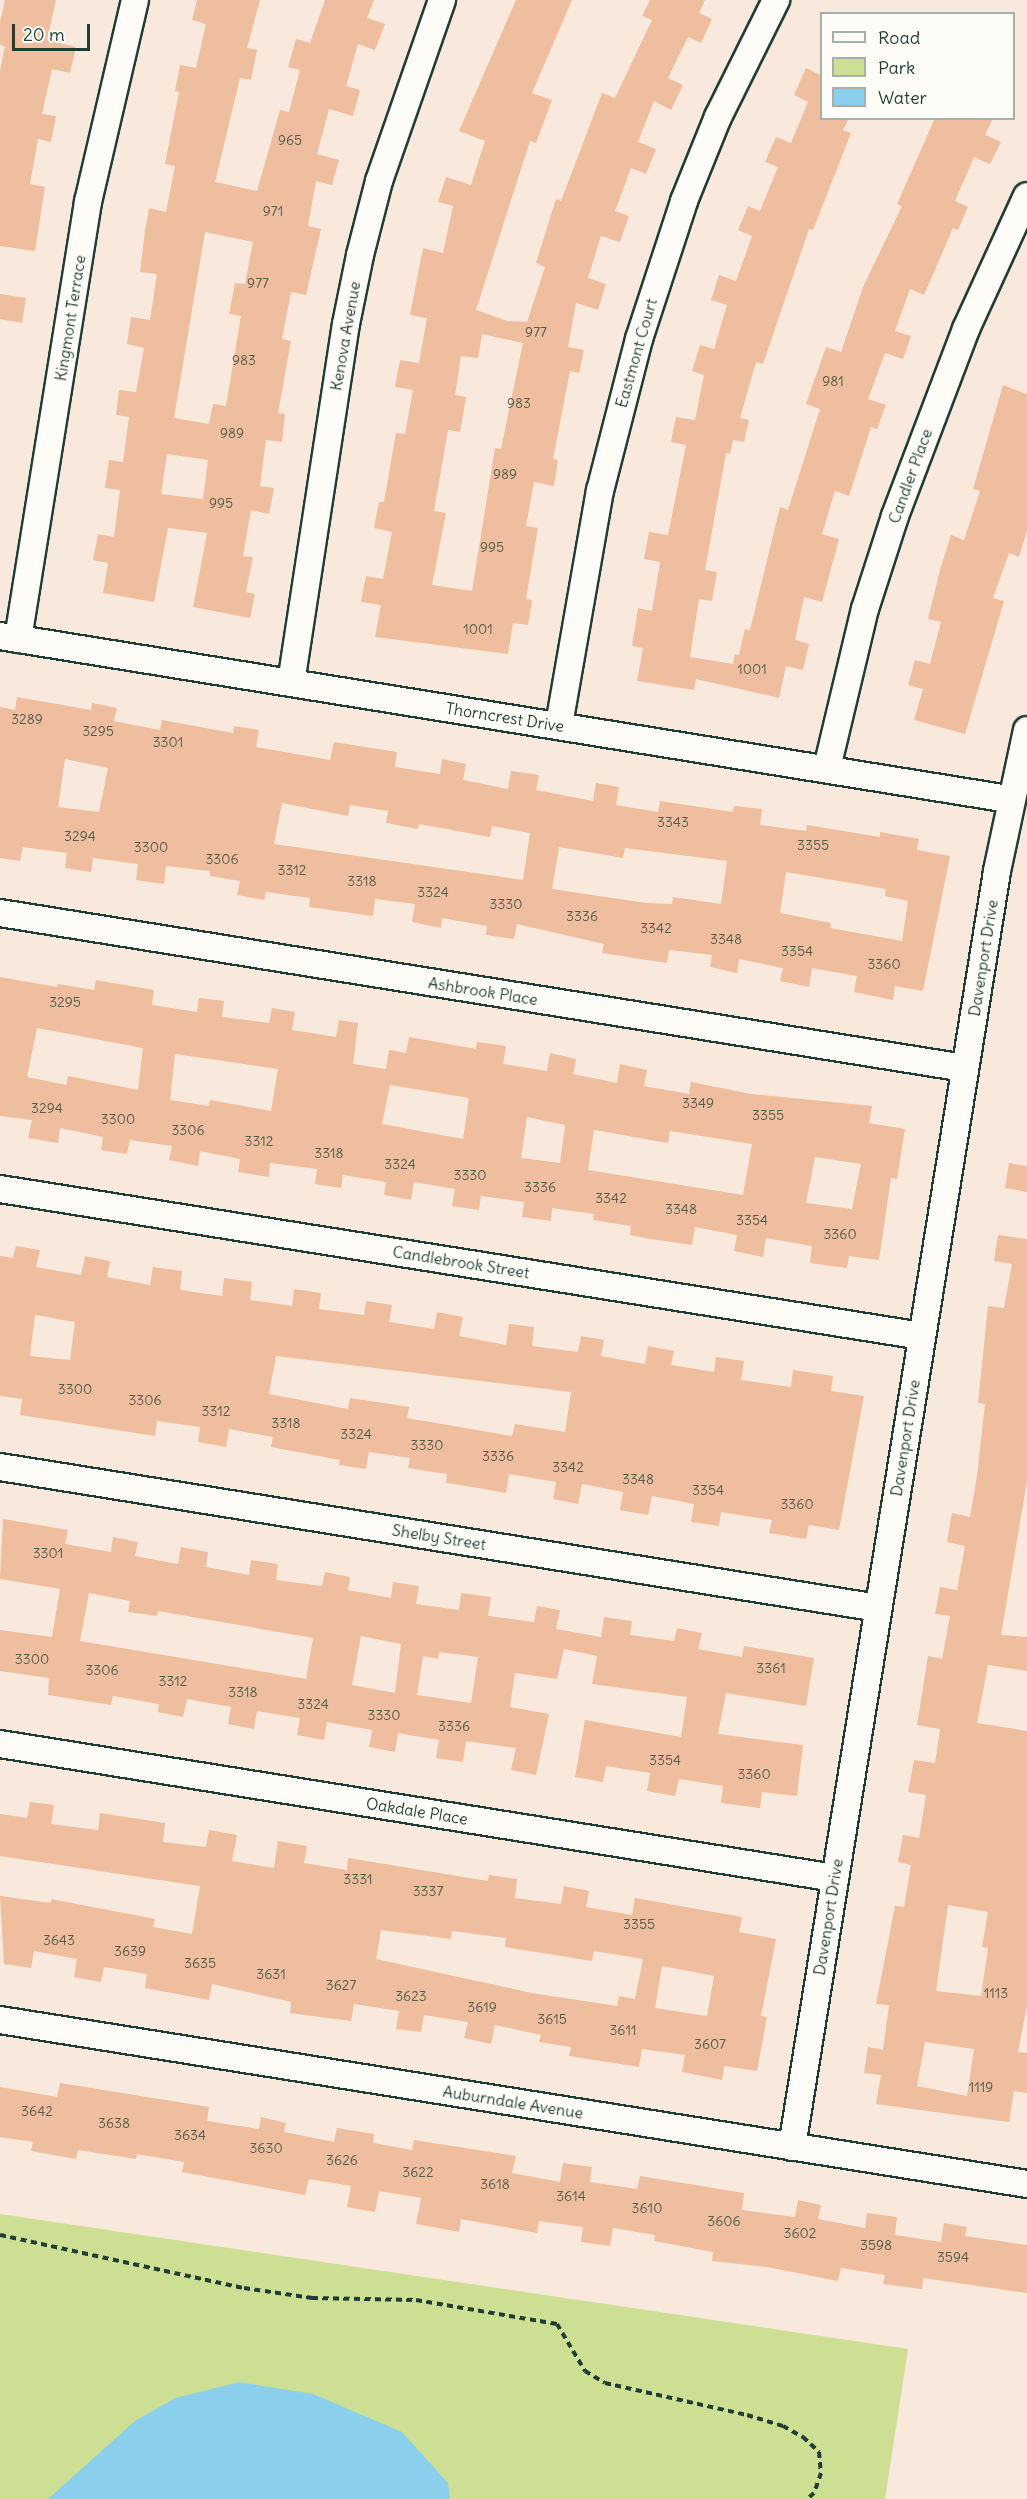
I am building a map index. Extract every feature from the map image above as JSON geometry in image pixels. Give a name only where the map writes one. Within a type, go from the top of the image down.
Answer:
[{"type":"street","name":"Kingmont Terrace","points":[[9,638],[88,202],[135,0]]},
{"type":"street","name":"Kenova Avenue","points":[[291,683],[346,324],[360,255],[379,181],[442,0]]},
{"type":"street","name":"Eastmont Court","points":[[560,725],[600,491],[639,339],[684,201],[718,117],[776,0]]},
{"type":"street","name":"Candler Place","points":[[827,768],[865,609],[895,516],[966,328],[1027,196]]},
{"type":"street","name":"Thorncrest Drive","points":[[9,638],[1009,799]]},
{"type":"street","name":"Davenport Drive","points":[[792,2147],[1009,799],[1027,730]]},
{"type":"street","name":"Ashbrook Place","points":[[0,913],[965,1068]]},
{"type":"street","name":"Candlebrook Street","points":[[0,1189],[922,1336]]},
{"type":"street","name":"Shelby Street","points":[[0,1467],[878,1608]]},
{"type":"street","name":"Oakdale Place","points":[[0,1744],[835,1878]]},
{"type":"street","name":"Auburndale Avenue","points":[[0,2020],[1027,2184]]},
{"type":"path","points":[[0,2235],[244,2289],[312,2298],[416,2300],[557,2324],[585,2371],[605,2383],[747,2415],[783,2426],[803,2436],[819,2452],[821,2473],[814,2493],[807,2499]]},
{"type":"green space","points":[[0,2214],[908,2349],[885,2499],[0,2499]]},
{"type":"water","points":[[239,2382],[313,2394],[402,2432],[448,2483],[450,2499],[48,2499],[135,2421],[175,2398]]},
{"type":"building","points":[[5,0],[56,0],[47,40],[76,47],[70,73],[52,69],[42,114],[56,116],[51,142],[38,139],[30,184],[45,187],[35,251],[0,246],[0,71],[5,46],[0,45],[0,22]]},
{"type":"building","points":[[197,0],[260,0],[247,48],[257,50],[251,80],[240,78],[215,182],[257,191],[280,110],[289,112],[300,70],[288,67],[296,39],[310,43],[325,0],[374,0],[367,18],[385,24],[375,50],[358,44],[346,86],[360,90],[353,116],[329,109],[317,154],[339,160],[332,185],[316,181],[308,226],[321,229],[306,295],[291,292],[282,339],[291,341],[278,413],[285,414],[282,442],[266,440],[260,486],[274,488],[269,514],[251,510],[243,556],[253,557],[246,592],[255,594],[250,618],[193,607],[207,533],[168,528],[154,602],[103,593],[108,563],[93,560],[98,534],[114,537],[120,490],[105,488],[109,460],[123,462],[129,417],[116,415],[119,390],[136,392],[144,348],[127,344],[131,317],[150,320],[157,274],[140,272],[145,231],[149,208],[166,212],[175,166],[165,164],[179,92],[175,91],[180,65],[196,68],[206,24],[192,20]],"holes":[[[205,232],[253,242],[245,284],[235,283],[229,314],[241,316],[226,406],[213,404],[209,424],[174,418]],[[167,454],[208,460],[203,499],[161,494]]]},
{"type":"building","points":[[516,0],[572,0],[532,93],[552,100],[536,143],[530,141],[476,310],[507,321],[527,322],[545,267],[536,263],[556,199],[561,201],[602,93],[615,98],[652,20],[642,16],[650,0],[705,0],[699,13],[712,19],[701,43],[688,37],[668,78],[683,85],[671,110],[654,101],[638,142],[656,149],[646,174],[631,168],[615,211],[629,216],[620,242],[601,236],[588,278],[606,284],[598,310],[576,303],[568,347],[584,350],[579,373],[570,371],[553,459],[558,460],[554,486],[534,482],[526,526],[538,528],[526,599],[532,600],[528,625],[513,623],[508,654],[375,637],[381,605],[361,602],[366,576],[383,579],[392,532],[374,528],[379,502],[384,502],[396,433],[405,434],[413,390],[395,387],[400,360],[419,363],[427,318],[410,315],[423,248],[443,253],[453,206],[438,202],[446,177],[471,185],[485,141],[459,131]],"holes":[[[482,334],[523,343],[501,449],[495,448],[472,591],[432,585],[446,513],[434,511],[448,430],[460,432],[466,397],[455,395],[461,356],[478,358]]]},
{"type":"building","points":[[806,68],[820,75],[820,120],[848,120],[843,130],[851,133],[813,230],[809,229],[763,364],[756,362],[740,418],[749,420],[744,442],[733,440],[730,454],[726,453],[705,570],[717,572],[712,601],[699,599],[690,657],[733,664],[735,654],[739,655],[745,629],[750,630],[780,507],[788,510],[820,409],[806,404],[826,347],[841,352],[863,287],[902,206],[897,204],[934,120],[992,120],[985,135],[1001,142],[990,164],[974,157],[955,201],[968,207],[958,230],[953,228],[924,295],[910,289],[895,331],[911,336],[903,359],[885,353],[868,399],[886,405],[877,429],[871,427],[849,496],[835,491],[822,534],[839,539],[822,602],[804,597],[795,640],[809,644],[803,670],[786,666],[779,698],[696,679],[694,690],[637,681],[643,648],[632,646],[638,608],[652,611],[660,562],[644,559],[649,532],[668,535],[686,445],[671,442],[676,417],[695,420],[704,375],[692,371],[700,345],[714,349],[727,305],[711,300],[719,275],[736,281],[752,236],[738,230],[748,206],[760,211],[778,167],[765,162],[776,137],[791,143],[808,102],[794,95]]},
{"type":"building","points":[[0,294],[26,298],[22,323],[0,319]]},
{"type":"building","points":[[1003,385],[1027,394],[1027,531],[1019,557],[1009,553],[993,598],[1004,601],[965,734],[914,720],[923,689],[908,685],[915,660],[930,664],[941,622],[928,619],[940,570],[951,535],[964,540],[980,491],[973,489]]},
{"type":"building","points":[[17,697],[91,710],[92,703],[117,708],[114,721],[160,730],[162,720],[233,733],[234,726],[259,730],[256,747],[330,760],[334,742],[397,752],[395,767],[440,774],[442,759],[466,764],[463,780],[508,789],[511,771],[539,775],[536,790],[593,801],[596,783],[619,787],[616,805],[658,812],[660,801],[733,812],[734,806],[762,809],[760,825],[806,831],[807,825],[880,837],[880,832],[919,839],[917,850],[950,856],[923,991],[895,986],[893,1000],[854,992],[857,976],[812,968],[809,987],[780,981],[783,968],[739,959],[737,973],[710,967],[712,955],[669,950],[667,963],[602,953],[604,944],[517,924],[514,939],[486,935],[487,926],[442,918],[441,928],[412,922],[415,904],[375,899],[373,916],[309,907],[310,898],[266,892],[264,900],[237,895],[240,881],[210,876],[210,871],[166,866],[164,884],[136,880],[138,864],[93,858],[91,872],[65,868],[67,853],[23,847],[20,861],[0,858],[0,707],[15,710]],"holes":[[[65,759],[108,768],[99,812],[58,807]],[[282,803],[348,816],[350,805],[388,811],[386,823],[418,829],[419,824],[490,837],[492,826],[530,833],[523,880],[274,844]],[[559,847],[623,858],[625,848],[727,861],[721,904],[673,897],[672,904],[646,903],[552,889]],[[786,872],[886,889],[885,896],[908,901],[902,941],[830,928],[831,923],[780,913]]]},
{"type":"building","points":[[0,977],[57,987],[58,984],[94,990],[96,980],[154,990],[152,1005],[197,1012],[199,998],[224,1001],[222,1017],[269,1023],[272,1008],[295,1012],[292,1030],[336,1037],[339,1020],[358,1023],[353,1064],[386,1069],[389,1050],[406,1053],[409,1037],[476,1049],[477,1042],[506,1046],[503,1064],[547,1071],[550,1053],[576,1059],[573,1074],[617,1083],[620,1064],[647,1070],[644,1086],[689,1094],[691,1082],[751,1094],[872,1106],[869,1123],[905,1129],[897,1179],[891,1178],[879,1260],[849,1256],[847,1268],[810,1263],[812,1246],[766,1238],[763,1257],[734,1251],[737,1235],[695,1227],[692,1245],[630,1235],[631,1226],[593,1220],[594,1214],[552,1208],[551,1221],[522,1217],[524,1202],[481,1196],[479,1210],[452,1206],[455,1189],[414,1182],[411,1200],[384,1195],[386,1182],[343,1175],[341,1188],[315,1184],[317,1169],[270,1163],[269,1177],[238,1172],[240,1159],[200,1151],[198,1166],[169,1160],[172,1146],[130,1140],[127,1154],[101,1150],[103,1137],[60,1128],[58,1143],[28,1138],[32,1120],[0,1116]],"holes":[[[37,1028],[143,1048],[138,1090],[68,1076],[66,1085],[27,1077]],[[175,1054],[278,1069],[271,1111],[210,1100],[209,1106],[170,1100]],[[390,1085],[469,1098],[463,1139],[382,1124]],[[527,1117],[565,1125],[560,1163],[521,1158]],[[594,1130],[668,1143],[670,1131],[752,1144],[743,1195],[588,1170]],[[815,1157],[861,1164],[852,1209],[806,1203]]]},
{"type":"building","points":[[1009,1163],[1027,1166],[1027,1192],[1005,1188]]},
{"type":"building","points":[[998,1235],[1027,1239],[1027,1481],[1001,1635],[1027,1637],[1027,1671],[988,1665],[977,1723],[1027,1731],[1027,2006],[1018,2052],[1027,2053],[1027,2093],[1014,2091],[1009,2122],[876,2104],[881,2075],[864,2073],[868,2047],[883,2050],[889,2005],[876,2004],[895,1906],[904,1907],[911,1865],[898,1862],[903,1835],[919,1838],[926,1795],[908,1792],[914,1760],[935,1763],[940,1729],[917,1725],[928,1656],[942,1659],[950,1616],[935,1614],[940,1587],[957,1590],[965,1546],[947,1542],[952,1513],[970,1517],[977,1476],[985,1404],[978,1403],[988,1306],[1004,1308],[1012,1264],[994,1261]],"holes":[[[948,1905],[988,1912],[982,1947],[988,1948],[981,1996],[936,1991]],[[925,2042],[974,2049],[967,2096],[917,2086]]]},
{"type":"building","points":[[16,1246],[40,1250],[36,1267],[81,1275],[85,1256],[110,1261],[107,1277],[150,1285],[153,1267],[182,1271],[180,1290],[222,1296],[224,1278],[252,1282],[250,1300],[292,1306],[294,1289],[321,1293],[319,1309],[364,1315],[366,1301],[392,1305],[389,1322],[434,1329],[437,1312],[463,1317],[459,1336],[506,1345],[509,1324],[534,1327],[532,1346],[578,1352],[581,1336],[604,1340],[601,1356],[645,1364],[648,1346],[674,1351],[671,1365],[714,1372],[716,1357],[744,1361],[741,1380],[791,1387],[793,1370],[833,1376],[831,1391],[864,1396],[839,1530],[809,1525],[806,1539],[769,1533],[772,1520],[721,1512],[719,1526],[691,1522],[694,1504],[652,1496],[648,1515],[620,1510],[623,1492],[582,1484],[578,1504],[553,1499],[556,1482],[509,1474],[506,1493],[446,1483],[447,1474],[408,1468],[410,1458],[369,1452],[366,1469],[339,1465],[340,1460],[271,1447],[273,1437],[229,1429],[226,1447],[198,1442],[200,1427],[157,1421],[155,1436],[20,1415],[22,1399],[0,1396],[0,1256],[13,1258]],"holes":[[[35,1315],[75,1322],[70,1360],[30,1356]],[[276,1356],[571,1392],[565,1432],[515,1424],[512,1436],[407,1418],[409,1407],[350,1398],[348,1409],[269,1394]]]},
{"type":"building","points":[[3,1519],[68,1530],[65,1544],[111,1552],[113,1537],[138,1542],[135,1556],[178,1564],[181,1547],[208,1552],[206,1567],[249,1575],[251,1560],[278,1564],[276,1580],[322,1586],[325,1572],[350,1577],[348,1590],[391,1598],[393,1582],[419,1586],[416,1604],[459,1610],[461,1593],[491,1597],[488,1616],[534,1622],[537,1606],[560,1610],[556,1629],[601,1637],[604,1617],[632,1621],[630,1635],[674,1641],[677,1628],[702,1633],[698,1649],[742,1657],[744,1646],[814,1658],[806,1706],[726,1693],[718,1734],[803,1745],[797,1796],[762,1792],[760,1808],[721,1803],[723,1786],[679,1779],[675,1796],[647,1791],[650,1773],[606,1766],[603,1782],[575,1777],[585,1720],[681,1737],[687,1697],[592,1684],[597,1656],[564,1649],[557,1679],[515,1673],[510,1707],[549,1714],[536,1775],[511,1770],[516,1748],[466,1741],[463,1762],[436,1758],[439,1740],[398,1733],[395,1752],[369,1747],[372,1730],[327,1722],[324,1740],[297,1735],[300,1718],[257,1711],[254,1729],[228,1724],[231,1707],[187,1699],[183,1717],[158,1712],[159,1704],[113,1696],[111,1705],[48,1695],[49,1678],[0,1671],[0,1630],[52,1637],[60,1589],[0,1579]],"holes":[[[89,1593],[130,1601],[128,1612],[157,1616],[158,1611],[313,1638],[306,1679],[80,1641]],[[361,1636],[401,1644],[395,1693],[352,1685]],[[439,1652],[478,1657],[471,1703],[417,1695],[423,1656],[438,1659]]]},
{"type":"building","points":[[30,1802],[54,1805],[51,1824],[98,1830],[100,1813],[165,1823],[163,1842],[206,1847],[209,1830],[237,1835],[232,1861],[274,1868],[278,1841],[307,1846],[304,1863],[347,1870],[348,1858],[488,1881],[489,1875],[517,1879],[515,1898],[561,1904],[564,1886],[589,1891],[586,1907],[632,1915],[635,1898],[742,1917],[739,1932],[776,1939],[761,2016],[767,2017],[757,2071],[724,2066],[722,2080],[682,2072],[685,2055],[642,2049],[639,2067],[569,2056],[571,2047],[539,2042],[541,2035],[495,2025],[491,2044],[464,2038],[468,2022],[424,2015],[421,2032],[396,2029],[399,2011],[354,2004],[351,2021],[290,2013],[291,2002],[212,1984],[209,2000],[145,1988],[147,1974],[104,1967],[101,1982],[74,1977],[77,1959],[34,1951],[31,1968],[4,1964],[0,1896],[51,1903],[51,1899],[155,1919],[153,1927],[192,1934],[200,1886],[0,1856],[0,1814],[27,1818]],"holes":[[[381,1930],[451,1939],[452,1931],[506,1938],[505,1947],[592,1961],[594,1951],[643,1959],[635,1999],[619,1996],[617,2006],[532,1993],[376,1959]],[[662,1966],[714,1976],[707,2016],[655,2008]]]},
{"type":"building","points":[[60,2083],[209,2107],[207,2121],[259,2129],[261,2117],[286,2123],[284,2132],[334,2142],[337,2128],[374,2134],[373,2143],[412,2150],[414,2140],[516,2156],[512,2173],[560,2182],[563,2163],[592,2167],[590,2182],[637,2189],[640,2176],[744,2193],[742,2210],[795,2217],[798,2200],[821,2205],[818,2219],[865,2228],[867,2213],[897,2217],[895,2235],[941,2242],[944,2223],[967,2227],[965,2236],[1027,2245],[1027,2293],[923,2278],[922,2289],[883,2284],[885,2275],[841,2268],[838,2281],[767,2267],[712,2261],[713,2252],[654,2241],[655,2235],[613,2228],[610,2246],[581,2242],[583,2227],[539,2221],[537,2233],[461,2219],[459,2232],[416,2224],[421,2198],[379,2191],[375,2212],[347,2207],[351,2186],[309,2179],[305,2195],[182,2172],[184,2162],[137,2154],[136,2159],[78,2150],[76,2159],[31,2151],[33,2142],[0,2137],[0,2087],[57,2097]]}]
